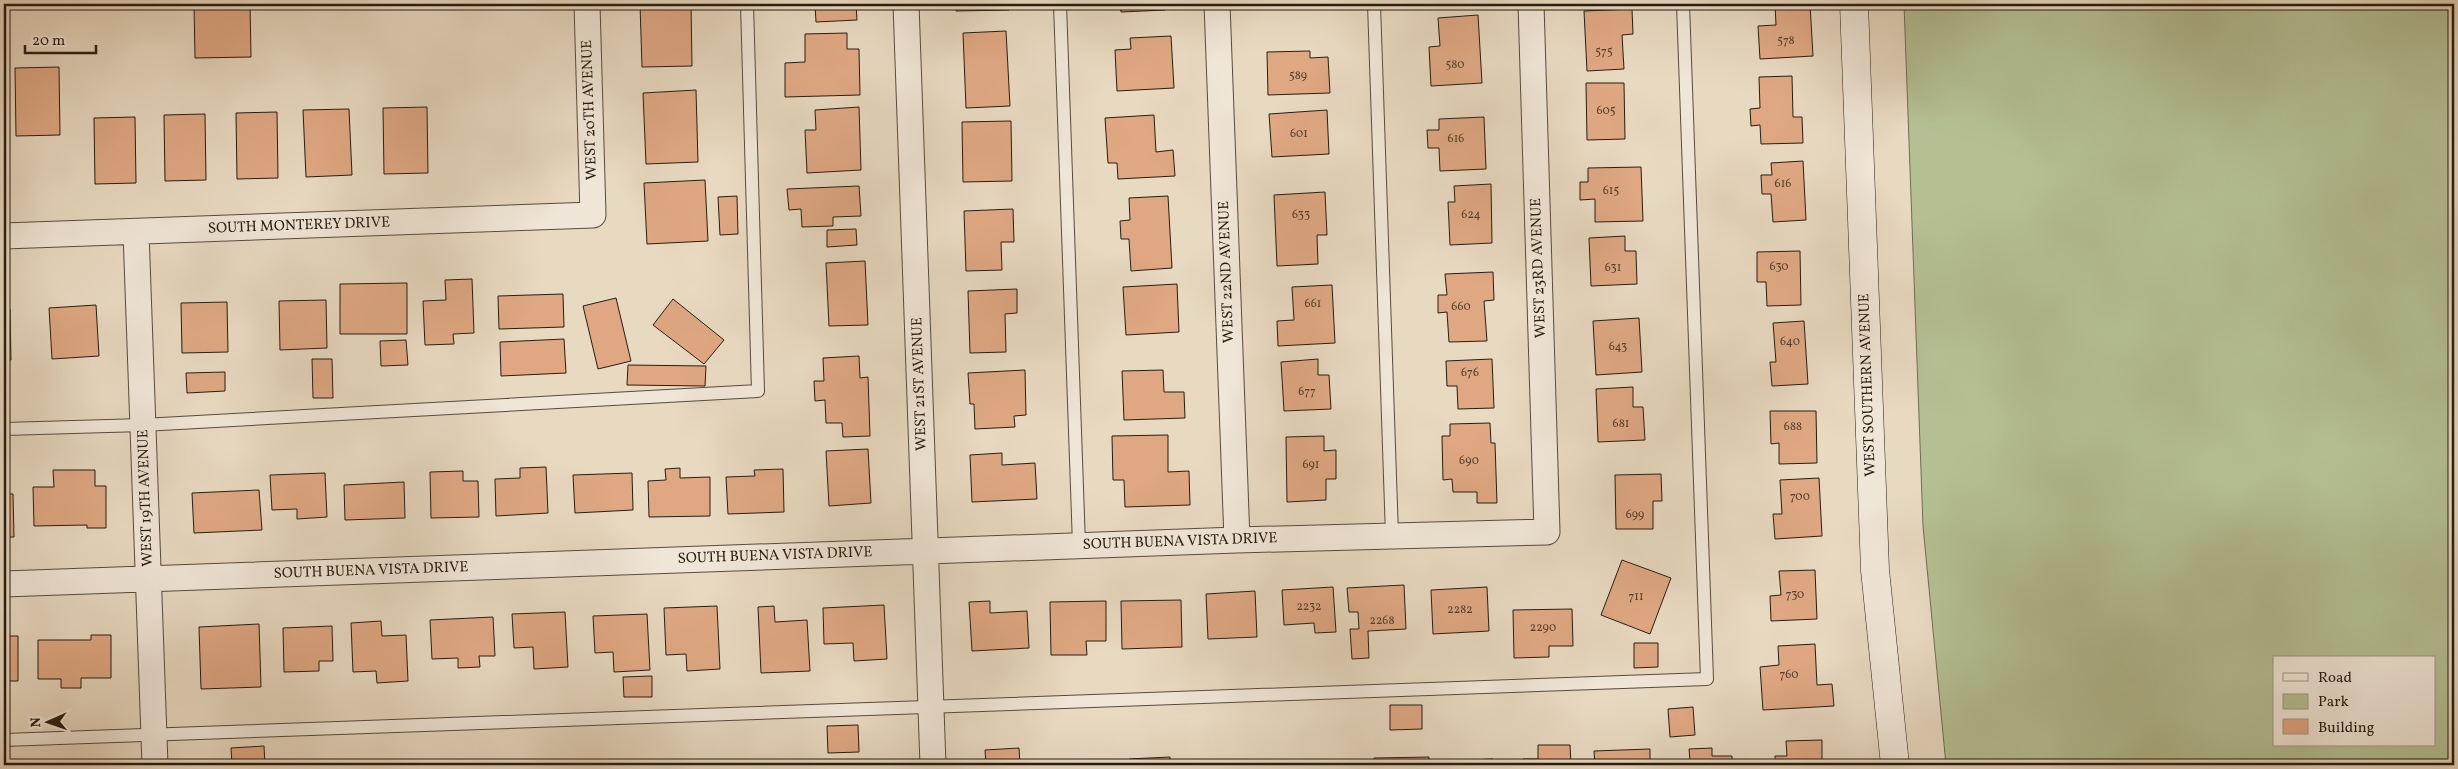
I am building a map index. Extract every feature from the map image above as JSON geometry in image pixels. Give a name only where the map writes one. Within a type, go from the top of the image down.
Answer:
[{"type":"main road","name":"WEST SOUTHERN AVENUE","points":[[1854,4],[1875,570],[1895,765]]},
{"type":"street","name":"WEST 20TH AVENUE","points":[[587,4],[593,216]]},
{"type":"street","name":"WEST 21ST AVENUE","points":[[906,4],[933,765]]},
{"type":"street","name":"WEST 22ND AVENUE","points":[[1217,4],[1237,540]]},
{"type":"street","name":"WEST 23RD AVENUE","points":[[1531,4],[1547,532]]},
{"type":"street","name":"SOUTH MONTEREY DRIVE","points":[[4,236],[593,216]]},
{"type":"street","name":"WEST 19TH AVENUE","points":[[136,232],[155,765]]},
{"type":"street","name":"SOUTH BUENA VISTA DRIVE","points":[[4,584],[1079,545],[1547,532]]},
{"type":"lane","points":[[4,429],[143,425],[758,391],[747,4]]},
{"type":"lane","points":[[1060,4],[1079,545]]},
{"type":"lane","points":[[1374,4],[1392,536]]},
{"type":"lane","points":[[4,740],[1707,679],[1683,4]]},
{"type":"green space","points":[[1904,4],[2454,4],[2454,765],[1946,765],[1923,526]]},
{"type":"building","points":[[194,4],[250,4],[251,57],[195,58]]},
{"type":"building","points":[[640,4],[691,4],[692,66],[642,67]]},
{"type":"building","points":[[805,4],[856,4],[857,20],[816,22],[815,5]]},
{"type":"building","points":[[956,4],[1009,4],[1009,10],[956,11]]},
{"type":"building","points":[[1120,4],[1165,4],[1165,10],[1121,12]]},
{"type":"building","points":[[1269,4],[1309,4],[1309,7],[1269,9]]},
{"type":"building","points":[[1775,4],[1810,4],[1813,56],[1760,59],[1758,26],[1776,25]]},
{"type":"building","points":[[1632,9],[1633,34],[1622,35],[1624,69],[1587,71],[1584,11]]},
{"type":"building","points":[[1478,15],[1482,83],[1431,86],[1429,47],[1440,46],[1438,18]]},
{"type":"building","points":[[1006,31],[1010,106],[966,108],[963,33]]},
{"type":"building","points":[[847,33],[847,49],[859,49],[860,95],[785,97],[785,63],[805,62],[805,34]]},
{"type":"building","points":[[1171,36],[1174,88],[1117,91],[1115,50],[1131,49],[1130,38]]},
{"type":"building","points":[[1310,51],[1310,58],[1328,57],[1330,93],[1268,95],[1267,52]]},
{"type":"building","points":[[59,67],[60,135],[16,136],[15,68]]},
{"type":"building","points":[[1792,76],[1793,117],[1802,117],[1803,143],[1761,144],[1760,125],[1751,126],[1750,109],[1760,108],[1759,77]]},
{"type":"building","points":[[1586,83],[1624,83],[1625,139],[1587,140]]},
{"type":"building","points":[[696,90],[698,162],[646,164],[643,93]]},
{"type":"building","points":[[427,107],[428,173],[384,174],[383,108]]},
{"type":"building","points":[[859,107],[861,170],[807,173],[805,130],[816,130],[815,110]]},
{"type":"building","points":[[349,109],[352,175],[306,177],[303,110]]},
{"type":"building","points":[[1327,110],[1329,154],[1272,157],[1269,114]]},
{"type":"building","points":[[277,112],[278,178],[237,179],[236,113]]},
{"type":"building","points":[[205,114],[206,180],[165,181],[164,115]]},
{"type":"building","points":[[1154,115],[1156,152],[1173,150],[1175,176],[1118,179],[1117,163],[1108,163],[1105,118]]},
{"type":"building","points":[[135,117],[136,183],[95,184],[94,118]]},
{"type":"building","points":[[1484,117],[1486,169],[1440,171],[1439,148],[1428,148],[1427,130],[1439,130],[1439,119]]},
{"type":"building","points":[[1011,121],[1012,181],[963,182],[962,122]]},
{"type":"building","points":[[1803,161],[1806,220],[1773,222],[1771,194],[1762,194],[1761,175],[1772,175],[1771,163]]},
{"type":"building","points":[[1641,167],[1643,221],[1595,222],[1595,199],[1580,200],[1580,182],[1588,182],[1588,168]]},
{"type":"building","points":[[705,180],[708,241],[647,244],[644,183]]},
{"type":"building","points":[[1491,184],[1492,243],[1450,245],[1448,202],[1455,202],[1454,186]]},
{"type":"building","points":[[859,186],[861,216],[833,217],[833,226],[802,227],[801,209],[789,210],[787,189]]},
{"type":"building","points":[[1325,192],[1327,235],[1317,235],[1318,264],[1277,266],[1274,195]]},
{"type":"building","points":[[737,196],[738,234],[720,235],[718,197]]},
{"type":"building","points":[[1168,196],[1172,268],[1131,271],[1129,239],[1121,239],[1120,221],[1130,220],[1129,198]]},
{"type":"building","points":[[1013,209],[1014,242],[1001,242],[1002,270],[966,271],[964,211]]},
{"type":"building","points":[[856,229],[857,245],[827,247],[827,230]]},
{"type":"building","points":[[1625,236],[1625,251],[1636,251],[1637,284],[1591,286],[1589,238]]},
{"type":"building","points":[[1800,251],[1801,305],[1767,306],[1766,282],[1757,282],[1757,252]]},
{"type":"building","points":[[865,261],[868,325],[829,326],[826,263]]},
{"type":"building","points":[[1493,272],[1494,300],[1484,301],[1487,341],[1449,342],[1447,312],[1438,313],[1438,295],[1447,295],[1445,274]]},
{"type":"building","points":[[472,279],[474,333],[453,334],[454,344],[425,345],[423,301],[446,300],[445,280]]},
{"type":"building","points":[[407,283],[407,334],[340,334],[340,284]]},
{"type":"building","points":[[1177,284],[1179,332],[1126,335],[1123,287]]},
{"type":"building","points":[[1332,285],[1335,343],[1278,346],[1277,321],[1294,320],[1292,287]]},
{"type":"building","points":[[1017,289],[1017,313],[1005,314],[1006,352],[970,353],[968,291]]},
{"type":"building","points":[[563,294],[564,327],[499,329],[498,296]]},
{"type":"building","points":[[616,298],[631,361],[598,369],[583,306]]},
{"type":"building","points":[[673,299],[724,340],[704,364],[653,325]]},
{"type":"building","points":[[326,300],[327,348],[280,350],[279,301]]},
{"type":"building","points":[[227,302],[228,352],[182,353],[181,303]]},
{"type":"building","points":[[96,305],[99,356],[52,359],[49,308]]},
{"type":"building","points":[[4,309],[10,309],[11,360],[4,360]]},
{"type":"building","points":[[1639,318],[1642,372],[1596,375],[1593,321]]},
{"type":"building","points":[[1804,321],[1808,384],[1772,386],[1770,362],[1776,362],[1773,323]]},
{"type":"building","points":[[564,339],[566,373],[501,376],[500,342]]},
{"type":"building","points":[[406,340],[408,365],[381,366],[380,341]]},
{"type":"building","points":[[859,356],[860,378],[868,377],[870,436],[843,437],[842,423],[826,423],[825,400],[815,401],[814,381],[824,381],[823,358]]},
{"type":"building","points":[[312,359],[332,359],[333,398],[313,398]]},
{"type":"building","points":[[1318,359],[1318,375],[1329,375],[1331,409],[1284,411],[1281,362]]},
{"type":"building","points":[[1492,359],[1494,408],[1458,409],[1457,386],[1447,386],[1446,361]]},
{"type":"building","points":[[628,365],[706,366],[705,386],[627,385]]},
{"type":"building","points":[[1025,370],[1026,415],[1014,416],[1015,427],[975,429],[974,404],[970,404],[968,373]]},
{"type":"building","points":[[1163,370],[1164,392],[1184,392],[1185,418],[1124,420],[1122,371]]},
{"type":"building","points":[[225,372],[225,391],[187,393],[186,373]]},
{"type":"building","points":[[1633,387],[1633,407],[1643,407],[1645,440],[1598,442],[1596,389]]},
{"type":"building","points":[[1770,411],[1816,411],[1817,463],[1779,464],[1779,443],[1771,444]]},
{"type":"building","points":[[1490,423],[1491,443],[1495,443],[1497,503],[1477,503],[1477,492],[1453,492],[1452,479],[1443,480],[1442,436],[1450,436],[1450,424]]},
{"type":"building","points":[[1168,435],[1168,472],[1189,471],[1190,505],[1125,507],[1124,480],[1113,480],[1112,436]]},
{"type":"building","points":[[1324,436],[1324,451],[1336,450],[1336,479],[1326,479],[1326,500],[1287,502],[1286,437]]},
{"type":"building","points":[[868,449],[871,503],[829,506],[826,451]]},
{"type":"building","points":[[1002,453],[1002,465],[1035,463],[1037,499],[972,502],[970,455]]},
{"type":"building","points":[[546,467],[548,513],[496,516],[495,479],[520,478],[520,468]]},
{"type":"building","points":[[680,468],[680,478],[710,477],[710,516],[649,517],[648,481],[666,480],[665,469]]},
{"type":"building","points":[[783,469],[784,512],[728,514],[726,477],[755,476],[754,470]]},
{"type":"building","points":[[53,470],[95,470],[95,486],[106,486],[106,528],[87,528],[87,525],[34,526],[33,487],[54,487]]},
{"type":"building","points":[[463,471],[463,481],[478,481],[479,517],[431,518],[430,472]]},
{"type":"building","points":[[325,473],[327,517],[297,519],[297,509],[272,510],[270,475]]},
{"type":"building","points":[[632,473],[633,510],[575,513],[573,475]]},
{"type":"building","points":[[1661,474],[1662,501],[1653,501],[1653,529],[1616,529],[1615,475]]},
{"type":"building","points":[[1819,478],[1822,536],[1775,539],[1773,514],[1782,514],[1780,480]]},
{"type":"building","points":[[404,482],[405,518],[345,520],[344,485]]},
{"type":"building","points":[[259,490],[262,530],[194,533],[192,493]]},
{"type":"building","points":[[4,494],[13,494],[14,537],[4,537]]},
{"type":"building","points":[[1622,560],[1671,578],[1650,634],[1601,615]]},
{"type":"building","points":[[1815,570],[1817,619],[1771,621],[1770,596],[1781,595],[1779,571]]},
{"type":"building","points":[[1404,585],[1406,629],[1368,631],[1369,658],[1352,659],[1350,629],[1359,629],[1358,612],[1349,612],[1347,588]]},
{"type":"building","points":[[1333,587],[1336,632],[1315,633],[1314,623],[1284,625],[1282,590]]},
{"type":"building","points":[[1487,587],[1489,631],[1433,634],[1431,590]]},
{"type":"building","points":[[1255,591],[1257,637],[1208,639],[1206,594]]},
{"type":"building","points":[[1181,600],[1182,647],[1122,649],[1121,601]]},
{"type":"building","points":[[990,601],[990,613],[1027,611],[1029,648],[972,651],[969,602]]},
{"type":"building","points":[[1106,601],[1106,641],[1086,641],[1087,655],[1051,655],[1050,602]]},
{"type":"building","points":[[884,605],[887,659],[854,661],[853,643],[824,644],[823,608]]},
{"type":"building","points":[[717,606],[720,669],[687,671],[686,654],[666,655],[664,608]]},
{"type":"building","points":[[774,606],[775,622],[807,620],[810,671],[761,673],[758,607]]},
{"type":"building","points":[[1572,609],[1573,646],[1549,646],[1549,657],[1514,658],[1513,610]]},
{"type":"building","points":[[565,612],[568,667],[534,669],[533,647],[514,648],[512,614]]},
{"type":"building","points":[[647,614],[650,670],[614,672],[613,652],[595,653],[593,616]]},
{"type":"building","points":[[493,617],[495,656],[479,656],[480,667],[458,668],[458,658],[432,659],[430,620]]},
{"type":"building","points":[[381,621],[382,636],[406,635],[408,681],[377,683],[376,671],[353,672],[351,623]]},
{"type":"building","points":[[259,624],[261,687],[201,689],[199,627]]},
{"type":"building","points":[[332,626],[333,661],[319,661],[319,671],[284,672],[283,628]]},
{"type":"building","points":[[91,635],[111,635],[111,678],[81,678],[81,688],[61,688],[61,679],[38,679],[38,640],[91,640]]},
{"type":"building","points":[[4,636],[18,636],[18,681],[4,681]]},
{"type":"building","points":[[1634,643],[1658,643],[1658,667],[1634,668]]},
{"type":"building","points":[[1815,644],[1817,685],[1832,684],[1834,706],[1763,710],[1760,667],[1779,665],[1778,646]]},
{"type":"building","points":[[652,676],[652,697],[624,697],[623,677]]},
{"type":"building","points":[[1390,705],[1422,705],[1422,729],[1390,730]]},
{"type":"building","points":[[1693,707],[1695,735],[1670,737],[1668,709]]},
{"type":"building","points":[[858,725],[859,752],[828,753],[827,726]]},
{"type":"building","points":[[1822,740],[1822,765],[1775,765],[1775,756],[1787,756],[1786,741]]},
{"type":"building","points":[[1538,745],[1570,745],[1571,765],[1524,765],[1523,759],[1538,759]]},
{"type":"building","points":[[264,746],[265,765],[232,765],[231,748]]},
{"type":"building","points":[[1019,748],[1020,765],[986,765],[985,750]]},
{"type":"building","points":[[1712,748],[1712,756],[1732,756],[1732,765],[1678,765],[1678,761],[1690,761],[1689,749]]},
{"type":"building","points":[[1650,749],[1650,765],[1595,765],[1594,751]]},
{"type":"building","points":[[1170,757],[1170,765],[1129,765],[1129,759]]},
{"type":"building","points":[[1429,757],[1429,765],[1374,765],[1374,758]]},
{"type":"building","points":[[1493,759],[1494,765],[1447,765],[1447,761]]}]
